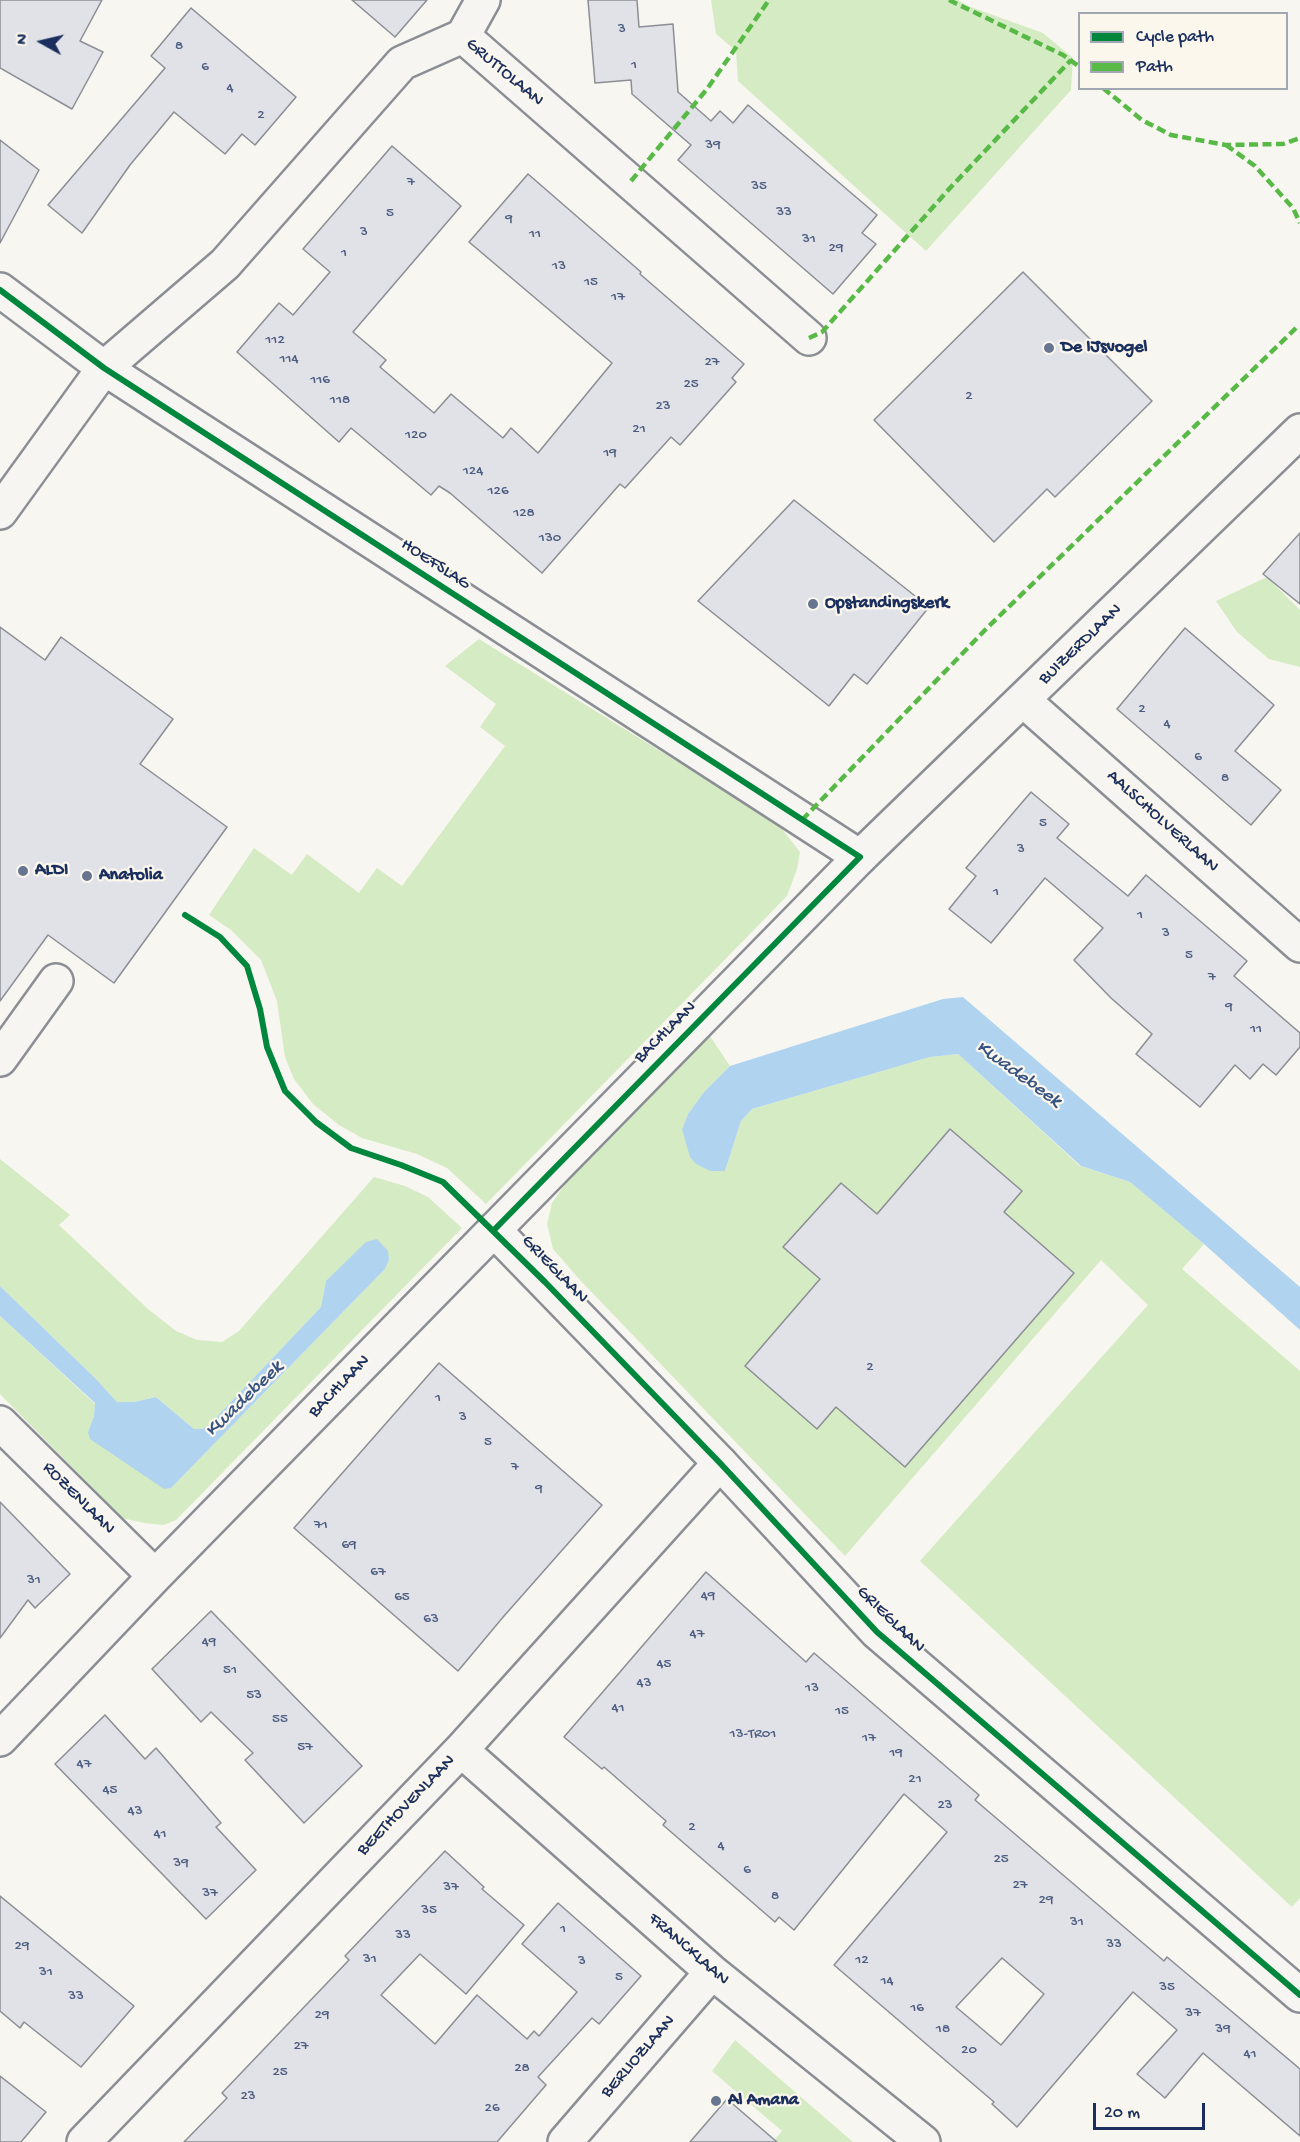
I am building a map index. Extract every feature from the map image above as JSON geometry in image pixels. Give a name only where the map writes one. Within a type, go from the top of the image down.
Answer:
[{"type":"street","points":[[463,36],[483,0]]},
{"type":"street","name":"GRUTTOLAAN","points":[[0,512],[104,368],[225,264],[402,63],[463,36],[809,338]]},
{"type":"street","name":"HOEFSLAG","points":[[0,290],[104,368],[860,857]]},
{"type":"street","name":"BUIZERDLAAN","points":[[860,857],[1300,431]]},
{"type":"street","name":"AALSCHOLVERLAAN","points":[[1023,700],[1300,945]]},
{"type":"street","name":"BACHLAAN","points":[[0,1739],[155,1576],[860,857]]},
{"type":"street","points":[[0,1059],[56,981]]},
{"type":"street","name":"GRIEGLAAN","points":[[494,1230],[720,1462],[877,1632],[1300,1995]]},
{"type":"street","name":"ROZENLAAN","points":[[0,1423],[155,1576]]},
{"type":"street","name":"BEETHOVENLAAN","points":[[84,2142],[461,1750],[720,1462]]},
{"type":"street","name":"FRANCKLAAN","points":[[461,1750],[712,1972],[922,2142]]},
{"type":"street","name":"BERLIOZLAAN","points":[[565,2142],[712,1972]]},
{"type":"green space","points":[[711,0],[958,0],[968,6],[1043,33],[1073,58],[1071,90],[926,251],[738,81],[736,51],[716,34]]},
{"type":"green space","points":[[1267,577],[1300,610],[1300,667],[1269,659],[1237,632],[1216,601]]},
{"type":"green space","points":[[479,639],[778,824],[800,852],[797,869],[787,896],[486,1204],[447,1168],[417,1154],[362,1138],[339,1125],[313,1104],[294,1079],[285,1057],[277,1001],[261,960],[231,930],[209,915],[254,848],[292,875],[307,854],[359,893],[377,868],[402,886],[505,746],[480,727],[496,704],[445,666]]},
{"type":"green space","points":[[710,1036],[730,1066],[704,1092],[688,1114],[682,1129],[725,1171],[741,1121],[752,1109],[930,1057],[958,1054],[1080,1166],[1130,1182],[1204,1244],[1182,1269],[1300,1371],[1300,1898],[1292,1907],[920,1561],[1148,1305],[1101,1260],[845,1556],[579,1279],[553,1249],[547,1224],[552,1203],[574,1171]]},
{"type":"green space","points":[[0,1159],[70,1215],[59,1225],[148,1309],[176,1331],[197,1340],[222,1342],[239,1331],[374,1177],[405,1186],[428,1197],[462,1228],[176,1520],[164,1525],[144,1523],[122,1518],[0,1394],[0,1316],[95,1404],[94,1416],[88,1432],[171,1488],[385,1269],[389,1260],[326,1281],[321,1307],[210,1424],[202,1429],[194,1429],[156,1397],[134,1402],[117,1402],[0,1286]]},
{"type":"green space","points":[[735,2040],[853,2142],[773,2142],[782,2131],[712,2071]]},
{"type":"water","name":"Kwadebeek","points":[[963,997],[1300,1287],[1300,1330],[1204,1244],[1130,1182],[1081,1166],[958,1054],[930,1057],[752,1109],[741,1121],[725,1171],[710,1171],[696,1164],[690,1157],[682,1129],[688,1114],[704,1092],[730,1066],[943,999]]},
{"type":"water","name":"Kwadebeek","points":[[377,1239],[388,1251],[389,1260],[385,1269],[171,1488],[164,1489],[90,1439],[88,1432],[94,1416],[95,1403],[0,1316],[0,1286],[117,1402],[134,1402],[156,1397],[194,1429],[202,1429],[210,1424],[321,1307],[326,1281],[366,1242]]},
{"type":"building","points":[[0,0],[102,0],[80,41],[103,52],[72,109],[0,68]]},
{"type":"building","points":[[352,0],[427,0],[395,37]]},
{"type":"building","points":[[588,0],[637,0],[639,27],[673,24],[678,92],[711,121],[720,111],[733,123],[748,105],[877,215],[862,233],[876,244],[833,294],[678,160],[691,145],[632,94],[631,80],[595,83]]},
{"type":"building","points":[[191,8],[296,97],[255,145],[242,134],[225,154],[174,112],[130,165],[82,233],[48,205],[165,68],[151,56]]},
{"type":"building","points":[[0,140],[39,170],[0,243]]},
{"type":"building","points":[[392,146],[461,206],[353,332],[386,360],[380,367],[434,413],[451,394],[503,438],[511,428],[538,453],[612,363],[469,242],[528,174],[744,364],[732,378],[736,382],[680,445],[671,437],[625,488],[620,484],[542,573],[450,493],[439,486],[431,495],[351,428],[339,442],[237,352],[279,303],[293,315],[330,272],[303,249]]},
{"type":"building","points":[[1023,272],[1152,401],[1055,497],[1047,489],[994,542],[874,420]]},
{"type":"building","name":"Opstandingskerk","points":[[794,500],[929,607],[867,684],[854,674],[829,706],[698,601]]},
{"type":"building","points":[[1300,533],[1300,604],[1263,574]]},
{"type":"building","points":[[0,627],[45,660],[61,637],[173,719],[140,764],[227,827],[114,983],[48,935],[0,1001]]},
{"type":"building","points":[[1185,628],[1274,705],[1235,751],[1281,790],[1251,825],[1117,709]]},
{"type":"building","points":[[1031,792],[1069,824],[1057,838],[1128,896],[1146,875],[1247,961],[1234,976],[1300,1033],[1300,1047],[1276,1075],[1263,1064],[1250,1079],[1235,1065],[1200,1107],[1136,1054],[1152,1034],[1111,998],[1074,960],[1103,928],[1045,878],[991,943],[949,909],[976,876],[966,868]]},
{"type":"building","points":[[950,1129],[1022,1191],[1004,1212],[1074,1273],[905,1467],[836,1407],[817,1429],[745,1366],[820,1279],[783,1247],[841,1183],[877,1214]]},
{"type":"building","points":[[439,1363],[602,1505],[458,1671],[294,1528]]},
{"type":"building","points":[[0,1502],[70,1574],[35,1608],[28,1600],[0,1638]]},
{"type":"building","points":[[706,1572],[806,1662],[814,1653],[979,1795],[975,1800],[1164,1961],[1167,1957],[1300,2069],[1300,2136],[1203,2053],[1165,2098],[1137,2074],[1177,2030],[1133,1992],[1017,2127],[992,2104],[994,2102],[834,1965],[947,1832],[904,1794],[794,1930],[779,1917],[775,1922],[663,1825],[666,1821],[604,1767],[602,1769],[564,1737]],"holes":[[[1002,1958],[1044,1994],[1001,2045],[956,2007]]]},
{"type":"building","points":[[211,1611],[362,1766],[304,1823],[245,1760],[253,1753],[211,1712],[201,1722],[152,1669]]},
{"type":"building","points":[[105,1715],[145,1759],[156,1748],[221,1823],[216,1827],[256,1870],[206,1919],[55,1764]]},
{"type":"building","points":[[445,1851],[484,1887],[482,1889],[524,1925],[466,1994],[420,1954],[381,1995],[435,2044],[477,1995],[527,2039],[534,2031],[539,2036],[577,1992],[522,1944],[558,1903],[641,1976],[599,2024],[592,2018],[538,2077],[546,2085],[497,2142],[184,2142],[227,2098],[222,2093],[349,1960],[345,1956]]},
{"type":"building","points":[[0,1896],[134,2006],[81,2067],[24,2022],[20,2028],[0,2011]]},
{"type":"building","points":[[0,2076],[46,2112],[21,2142],[0,2142]]},
{"type":"building","points":[[727,2099],[777,2142],[690,2142]]},
{"type":"marked path","points":[[631,181],[707,89],[769,0]]},
{"type":"marked path","points":[[949,0],[1063,55],[1078,66]]},
{"type":"marked path","points":[[809,338],[822,332],[950,188],[1071,60]]},
{"type":"marked path","points":[[1105,90],[1142,120],[1171,135],[1226,145],[1283,144],[1300,138]]},
{"type":"marked path","points":[[1226,145],[1255,166],[1293,208],[1300,223]]},
{"type":"marked path","points":[[802,820],[987,628],[1296,328]]},
{"type":"cycle path","points":[[0,290],[104,368],[860,857],[494,1230]]},
{"type":"cycle path","points":[[185,915],[220,937],[247,966],[260,1009],[267,1047],[285,1091],[316,1122],[351,1148],[443,1182],[545,1282],[720,1463],[877,1632],[1300,1995]]},
{"type":"place","name":"De IJsvogel","points":[[1049,348]]},
{"type":"place","name":"Opstandingskerk","points":[[813,604]]},
{"type":"place","name":"ALDI","points":[[23,871]]},
{"type":"place","name":"Anatolia","points":[[87,876]]},
{"type":"place","name":"Al Amana","points":[[716,2101]]}]
